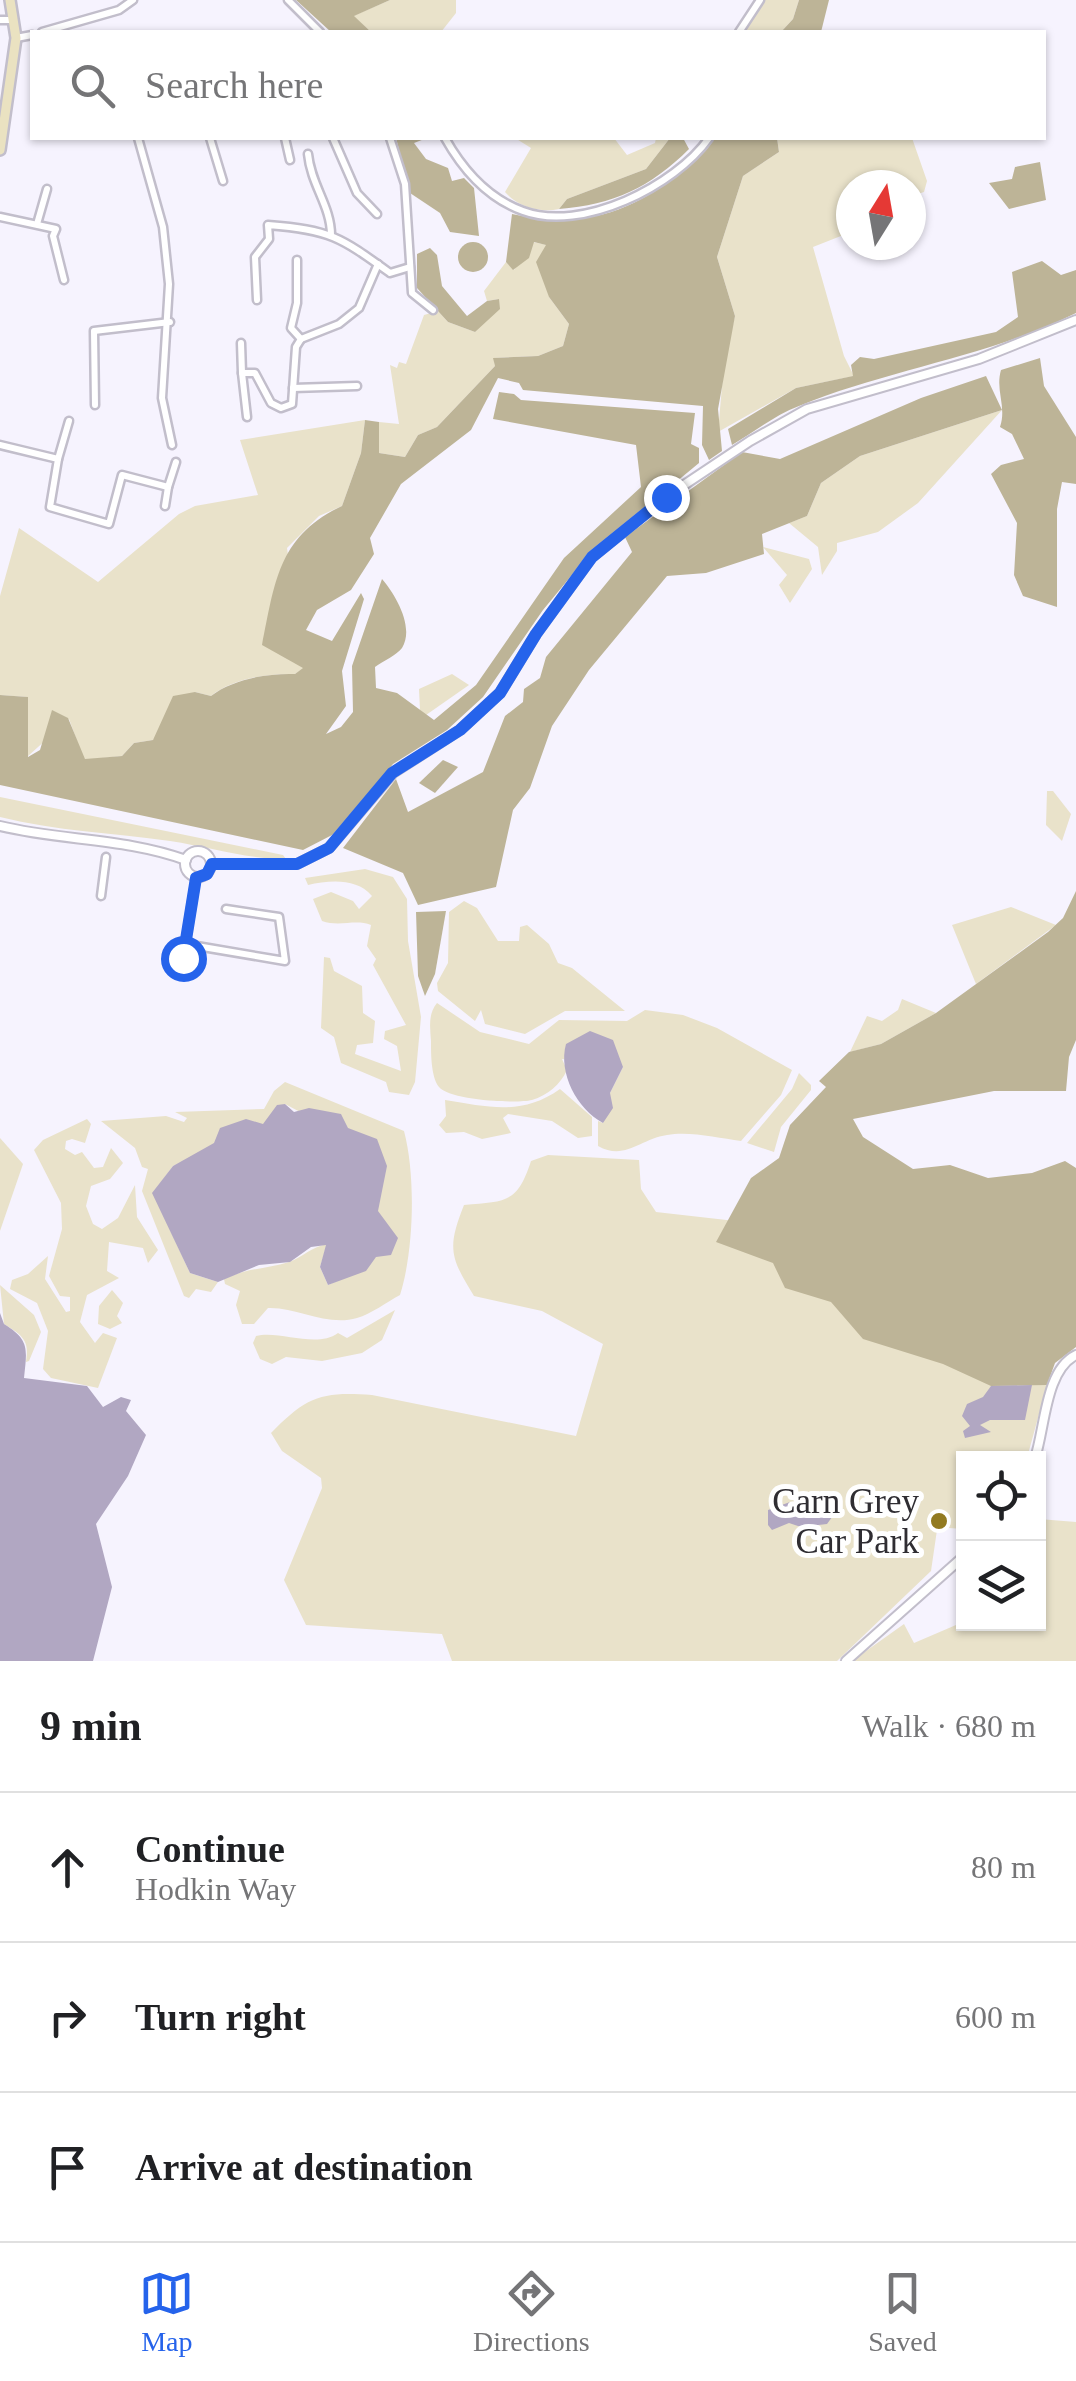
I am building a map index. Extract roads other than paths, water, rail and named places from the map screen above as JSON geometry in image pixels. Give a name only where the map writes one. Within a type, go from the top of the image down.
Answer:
[{"type":"main road","points":[[0,150],[16,38],[10,0]]},
{"type":"street","points":[[65,30],[119,10],[134,0]]},
{"type":"street","points":[[288,0],[318,30]]},
{"type":"street","points":[[740,30],[760,0]]},
{"type":"street","points":[[0,20],[14,20]]},
{"type":"street","points":[[16,38],[30,34]]},
{"type":"street","points":[[139,140],[162,226],[170,322],[162,398],[172,446]]},
{"type":"street","points":[[211,140],[223,180]]},
{"type":"street","points":[[285,140],[290,160]]},
{"type":"street","points":[[334,140],[357,193],[377,214]]},
{"type":"street","points":[[391,140],[406,184],[412,292],[433,310]]},
{"type":"street","points":[[446,140],[460,165],[480,186],[521,210],[546,216],[604,209],[629,200],[674,172],[706,140]]},
{"type":"street","points":[[308,154],[311,183],[331,217],[331,236]]},
{"type":"street","points":[[37,224],[47,189]]},
{"type":"street","points":[[0,217],[56,229],[53,236],[64,280]]},
{"type":"street","points":[[257,300],[254,258],[268,238],[268,226],[349,241],[390,272],[410,267]]},
{"type":"street","points":[[297,260],[298,302],[291,328],[302,339]]},
{"type":"street","points":[[242,374],[255,373],[263,380],[271,403],[281,408],[292,404],[296,347],[302,339],[339,324],[359,308],[378,264]]},
{"type":"street","points":[[186,860],[198,851],[212,864],[297,864],[319,855],[392,773],[460,730],[500,693],[536,634],[592,557],[666,497],[750,441],[807,409],[979,359],[1076,320]]},
{"type":"street","points":[[95,405],[94,331],[170,322]]},
{"type":"street","points":[[242,343],[247,418]]},
{"type":"street","points":[[293,388],[357,386]]},
{"type":"street","points":[[69,421],[50,507],[109,524],[122,474],[168,486]]},
{"type":"street","points":[[0,445],[58,460]]},
{"type":"street","points":[[164,506],[176,462]]},
{"type":"street","points":[[0,826],[56,838],[151,847],[186,860]]},
{"type":"street","points":[[101,896],[106,856]]},
{"type":"street","points":[[186,860],[186,871],[196,878]]},
{"type":"street","points":[[196,878],[207,874],[212,864]]},
{"type":"street","points":[[183,958],[196,878]]},
{"type":"street","points":[[186,944],[285,961],[280,917],[226,909]]},
{"type":"street","points":[[1037,1451],[1055,1379],[1065,1362],[1076,1356]]},
{"type":"street","points":[[846,1661],[956,1563]]},
{"type":"place","name":"Carn Grey Car Park","points":[[939,1521]]}]
